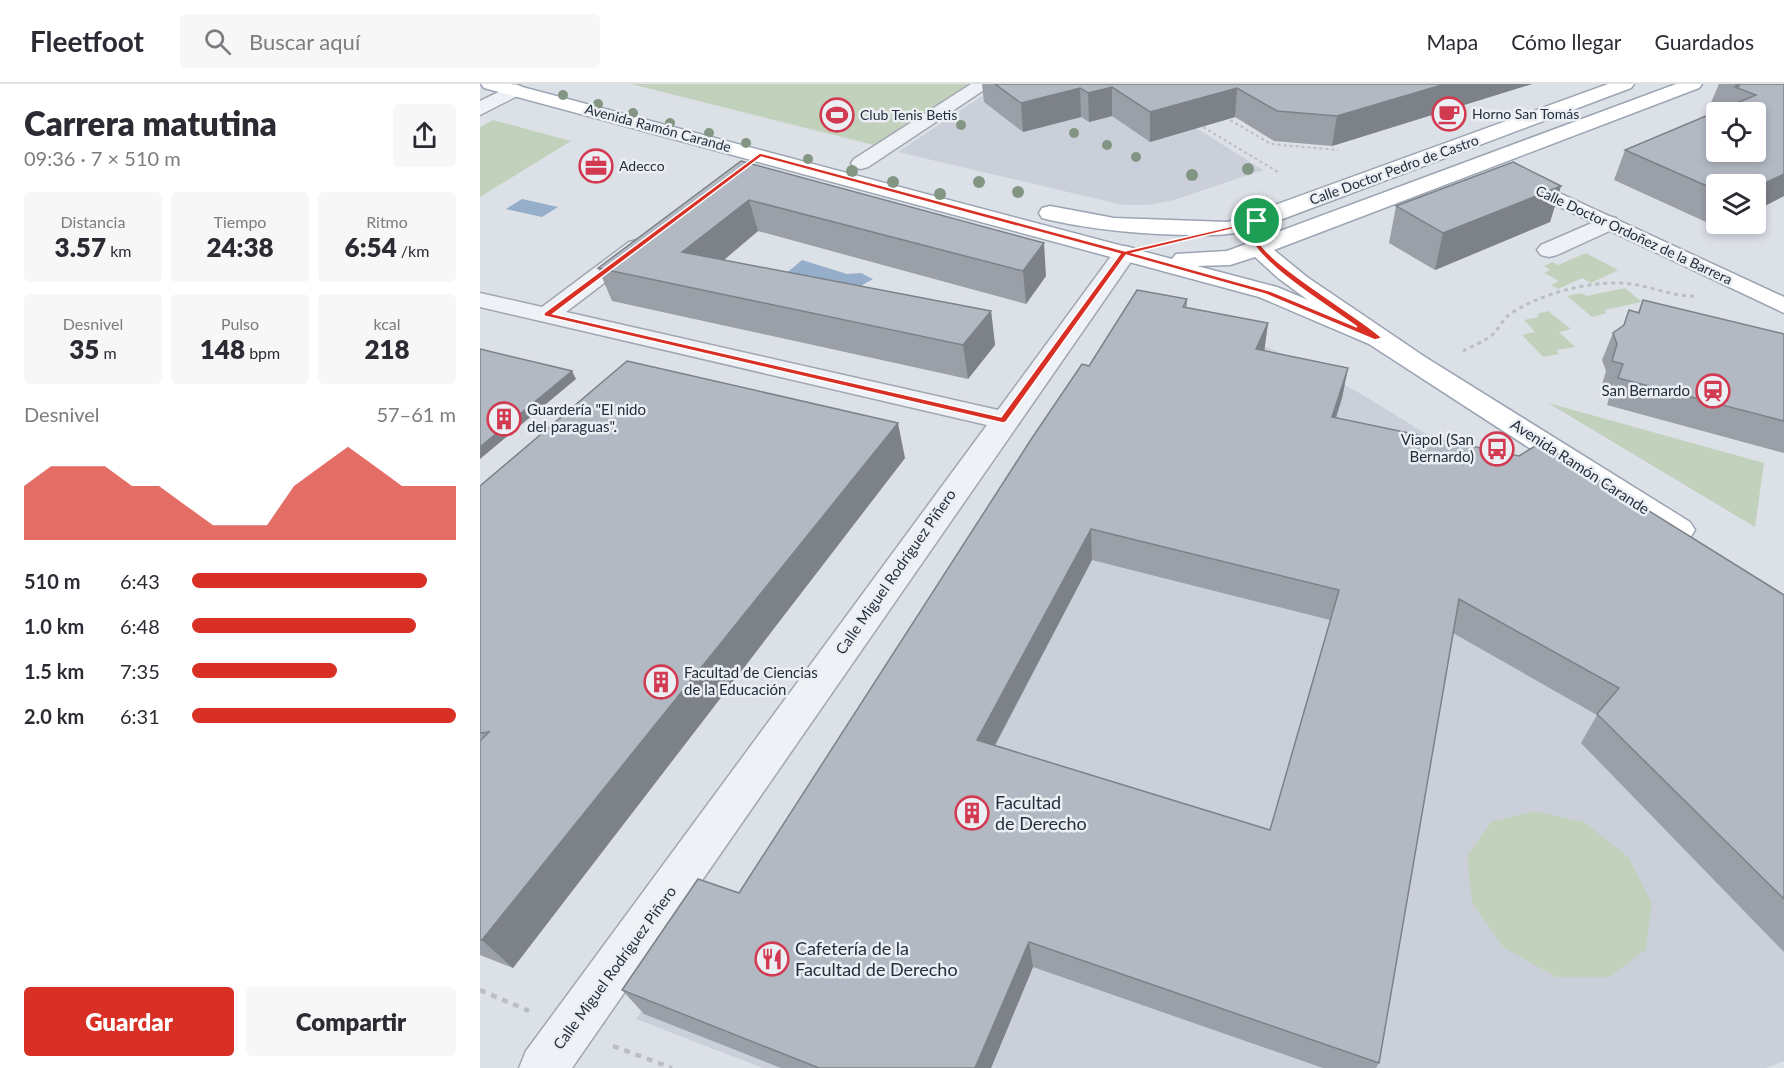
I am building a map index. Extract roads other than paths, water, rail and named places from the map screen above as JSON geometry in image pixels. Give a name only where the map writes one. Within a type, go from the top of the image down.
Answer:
[{"type":"main road","name":"Avenida Ramón Carande","points":[[490,84],[1268,292],[1378,338]]},
{"type":"main road","name":"Avenida Ramón Carande","points":[[555,84],[929,181]]},
{"type":"main road","name":"Calle Doctor Pedro de Castro","points":[[1125,253],[1257,221],[1625,84]]},
{"type":"main road","name":"Calle Doctor Pedro de Castro","points":[[1125,253],[1196,260],[1230,258],[1693,84]]},
{"type":"main road","name":"Calle Doctor Ordoñez de la Barrera","points":[[1452,149],[1784,306]]},
{"type":"main road","points":[[1031,208],[1065,217],[1160,228],[1224,228]]},
{"type":"main road","points":[[1257,221],[1252,236],[1258,248]]},
{"type":"main road","name":"Avenida Ramón Carande","points":[[1258,248],[1293,277],[1378,338],[1699,543]]},
{"type":"street","points":[[861,163],[984,84]]},
{"type":"street","points":[[480,109],[515,90]]},
{"type":"street","points":[[732,176],[760,155]]},
{"type":"street","points":[[1548,250],[1608,223]]},
{"type":"street","points":[[547,315],[658,231]]},
{"type":"street","name":"Calle Miguel Rodríguez Piñero","points":[[543,1068],[1003,420],[1125,253]]},
{"type":"street","points":[[480,300],[1003,420]]},
{"type":"water","points":[[522,199],[558,207],[542,217],[506,209]]},
{"type":"water","points":[[802,260],[847,274],[861,273],[873,279],[859,287],[843,283],[835,293],[777,281]]},
{"type":"place","name":"Horno San Tomás","points":[[1449,114]]},
{"type":"place","name":"Club Tenis Betis","points":[[837,115]]},
{"type":"place","name":"Adecco","points":[[596,166]]},
{"type":"place","name":"San Bernardo","points":[[1713,391]]},
{"type":"place","name":"Guardería \"El nido del paraguas\".","points":[[504,419]]},
{"type":"place","name":"Viapol (San Bernardo)","points":[[1497,449]]},
{"type":"place","name":"Facultad de Ciencias de la Educación","points":[[661,682]]},
{"type":"place","name":"Facultad de Derecho","points":[[972,813]]},
{"type":"place","name":"Cafetería de la Facultad de Derecho","points":[[772,959]]}]
